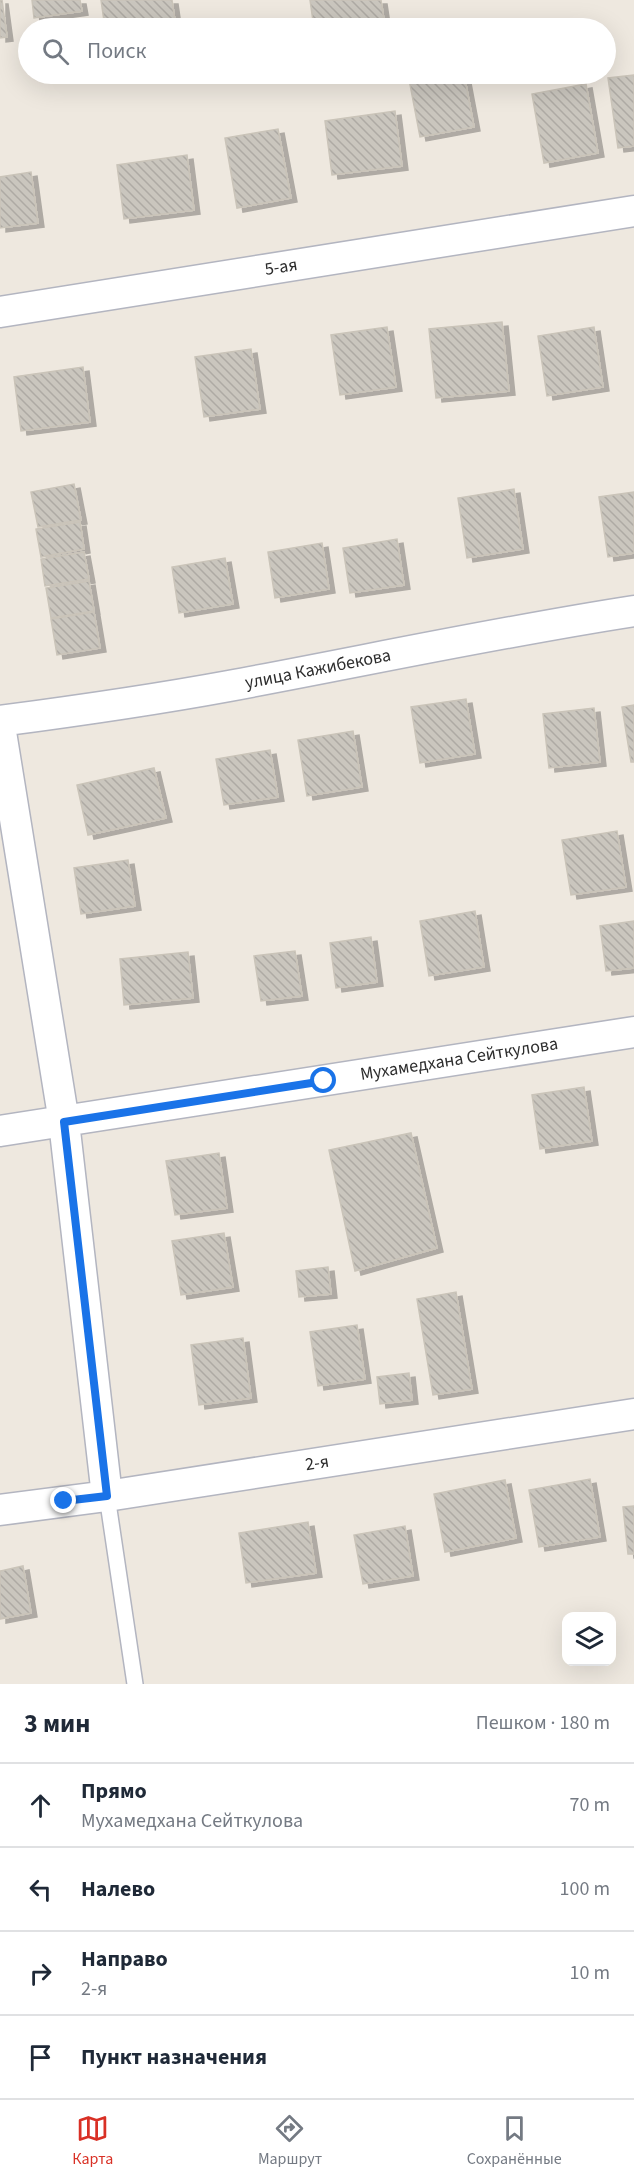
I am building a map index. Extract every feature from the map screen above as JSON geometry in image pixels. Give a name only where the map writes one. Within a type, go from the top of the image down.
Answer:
[{"type":"street","name":"5-ая","points":[[0,312],[634,211]]},
{"type":"street","name":"улица Кажибекова","points":[[0,721],[226,687],[520,630],[634,611]]},
{"type":"street","points":[[0,726],[64,1122],[107,1496]]},
{"type":"street","name":"Мухамедхана Сейткулова","points":[[0,1131],[634,1032]]},
{"type":"street","name":"2-я","points":[[0,1510],[107,1496],[634,1414]]},
{"type":"lane","points":[[107,1496],[135,1684]]},
{"type":"building","points":[[0,0],[2,0],[7,37],[0,38]]},
{"type":"building","points":[[32,0],[80,0],[82,11],[34,18]]},
{"type":"building","points":[[101,0],[172,0],[175,18],[104,18]]},
{"type":"building","points":[[310,0],[381,0],[384,18],[313,18]]},
{"type":"building","points":[[634,75],[634,146],[618,148],[609,84],[616,84],[616,77]]},
{"type":"building","points":[[410,84],[466,84],[474,127],[420,137]]},
{"type":"building","points":[[586,84],[598,153],[544,163],[532,94]]},
{"type":"building","points":[[395,111],[402,166],[332,175],[325,121]]},
{"type":"building","points":[[278,129],[291,198],[237,208],[225,138]]},
{"type":"building","points":[[187,155],[194,210],[124,219],[117,165]]},
{"type":"building","points":[[31,172],[38,223],[0,228],[0,177]]},
{"type":"building","points":[[502,322],[509,391],[436,398],[429,329]]},
{"type":"building","points":[[387,327],[396,387],[340,395],[331,335]]},
{"type":"building","points":[[594,327],[603,387],[547,396],[538,336]]},
{"type":"building","points":[[251,349],[260,409],[204,417],[195,357]]},
{"type":"building","points":[[83,367],[90,422],[21,431],[14,377]]},
{"type":"building","points":[[74,484],[81,520],[38,527],[31,492]]},
{"type":"building","points":[[514,489],[523,549],[467,558],[458,498]]},
{"type":"building","points":[[634,492],[634,553],[608,557],[599,497]]},
{"type":"building","points":[[80,522],[84,549],[41,557],[36,529]]},
{"type":"building","points":[[397,539],[404,585],[350,593],[343,548]]},
{"type":"building","points":[[322,543],[329,589],[275,598],[268,552]]},
{"type":"building","points":[[84,552],[89,579],[45,586],[41,559]]},
{"type":"building","points":[[225,558],[233,604],[179,613],[172,567]]},
{"type":"building","points":[[89,581],[94,611],[51,618],[46,588]]},
{"type":"building","points":[[94,612],[100,648],[57,655],[51,619]]},
{"type":"building","points":[[466,699],[475,754],[420,763],[411,707]]},
{"type":"building","points":[[634,705],[634,762],[631,762],[622,707]]},
{"type":"building","points":[[594,708],[600,762],[549,768],[543,714]]},
{"type":"building","points":[[353,731],[362,787],[307,796],[298,740]]},
{"type":"building","points":[[270,750],[278,797],[224,805],[216,759]]},
{"type":"building","points":[[154,768],[166,818],[88,835],[77,785]]},
{"type":"building","points":[[617,831],[626,887],[571,895],[562,840]]},
{"type":"building","points":[[128,860],[135,906],[81,914],[74,868]]},
{"type":"building","points":[[475,911],[484,967],[429,976],[420,921]]},
{"type":"building","points":[[634,921],[634,968],[606,971],[600,926]]},
{"type":"building","points":[[371,937],[377,982],[336,988],[330,943]]},
{"type":"building","points":[[295,951],[302,996],[261,1001],[254,956]]},
{"type":"building","points":[[188,952],[193,998],[124,1005],[120,959]]},
{"type":"building","points":[[584,1087],[592,1141],[540,1149],[532,1095]]},
{"type":"building","points":[[411,1133],[437,1248],[355,1271],[329,1150]]},
{"type":"building","points":[[219,1153],[227,1208],[175,1215],[166,1161]]},
{"type":"building","points":[[224,1233],[233,1287],[181,1295],[172,1241]]},
{"type":"building","points":[[328,1267],[331,1294],[299,1297],[296,1271]]},
{"type":"building","points":[[456,1292],[472,1389],[433,1395],[417,1299]]},
{"type":"building","points":[[357,1325],[365,1379],[318,1386],[310,1332]]},
{"type":"building","points":[[243,1338],[251,1398],[199,1405],[191,1345]]},
{"type":"building","points":[[409,1373],[412,1400],[380,1404],[377,1377]]},
{"type":"building","points":[[590,1479],[600,1537],[539,1547],[529,1490]]},
{"type":"building","points":[[505,1480],[516,1538],[445,1552],[434,1494]]},
{"type":"building","points":[[634,1506],[634,1554],[628,1554],[623,1507]]},
{"type":"building","points":[[308,1522],[316,1573],[246,1583],[239,1533]]},
{"type":"building","points":[[405,1526],[413,1576],[363,1584],[354,1535]]},
{"type":"building","points":[[23,1566],[31,1613],[0,1619],[0,1571]]},
{"type":"route","points":[[64,1501],[107,1496],[64,1122],[324,1081]]}]
